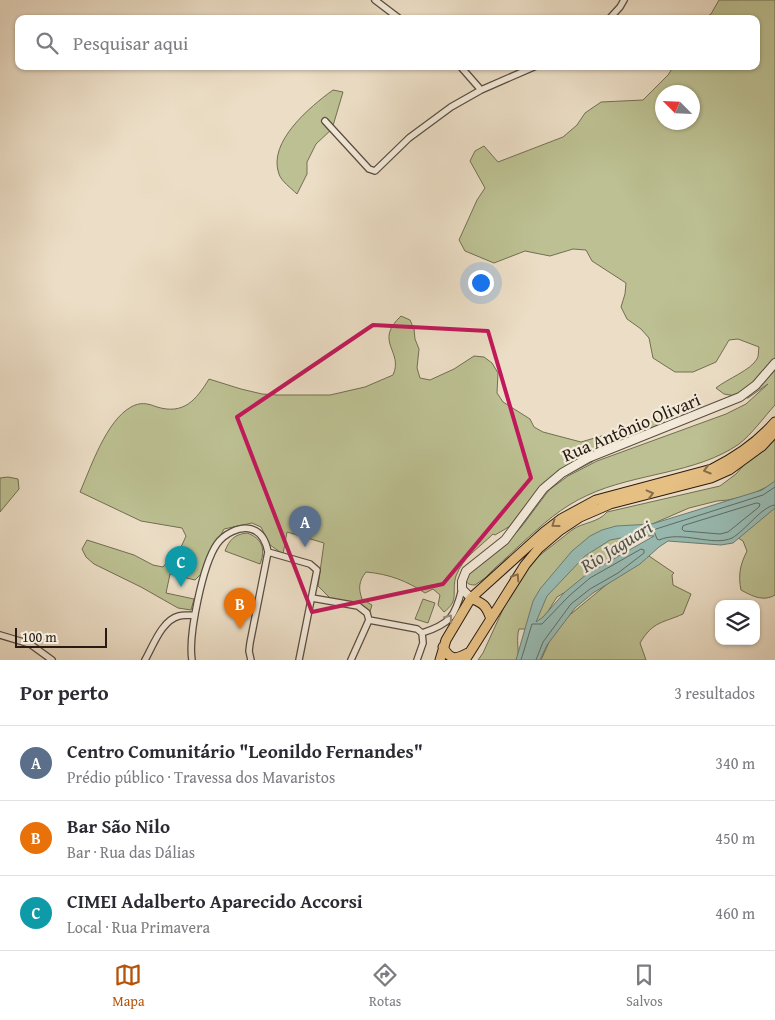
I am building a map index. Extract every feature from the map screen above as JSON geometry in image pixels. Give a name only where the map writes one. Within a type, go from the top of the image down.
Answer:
[{"type":"main road","points":[[440,660],[443,647],[471,598],[561,519],[596,500],[712,469],[750,447],[775,422]]},
{"type":"main road","points":[[443,647],[447,654],[455,659],[467,656],[515,579],[539,548],[558,531],[580,517],[610,504],[711,478],[729,470],[762,446],[775,432]]},
{"type":"main road","points":[[471,598],[483,603],[488,609],[491,619]]},
{"type":"street","points":[[375,0],[395,15]]},
{"type":"street","points":[[613,15],[624,0]]},
{"type":"street","points":[[464,70],[481,90]]},
{"type":"street","points":[[325,120],[372,171],[378,170],[402,144],[440,114],[481,90],[527,70]]},
{"type":"street","name":"Rua Antônio Olivari","points":[[462,589],[462,581],[466,571],[505,540],[543,489],[562,473],[588,458],[740,397],[756,385],[775,363]]},
{"type":"street","points":[[192,660],[195,615],[200,591],[216,545],[240,529],[250,529],[259,533],[264,538],[268,552],[250,643],[251,660]]},
{"type":"street","points":[[268,552],[310,564],[317,570],[299,660]]},
{"type":"street","points":[[462,589],[471,598]]},
{"type":"street","points":[[422,633],[446,623],[453,615],[462,589]]},
{"type":"street","points":[[312,598],[358,606],[367,613],[369,620],[351,660]]},
{"type":"street","points":[[145,660],[164,626],[170,620],[179,616],[195,615]]},
{"type":"street","points":[[369,620],[417,629],[422,633],[423,643],[417,660]]},
{"type":"street","points":[[0,635],[30,644],[52,660]]},
{"type":"highlighted area","points":[[373,325],[488,331],[531,478],[443,584],[312,612],[237,417]]},
{"type":"green space","points":[[719,0],[775,0],[775,405],[744,440],[722,454],[685,468],[606,488],[569,505],[537,530],[485,578],[475,585],[469,584],[465,577],[505,545],[549,490],[568,476],[597,461],[726,414],[746,404],[768,384],[748,398],[724,394],[716,388],[750,367],[758,358],[759,347],[738,339],[729,340],[716,362],[693,372],[675,372],[653,358],[649,338],[641,329],[627,319],[621,307],[626,283],[592,261],[586,250],[573,249],[550,256],[525,251],[494,263],[465,251],[459,240],[477,200],[485,188],[470,161],[475,151],[484,146],[498,162],[563,137],[577,125],[585,113],[601,102],[643,100],[655,88],[655,130],[700,130],[700,85],[658,85],[671,70],[760,70],[760,15],[709,15]]},
{"type":"green space","points":[[333,90],[343,92],[332,129],[316,144],[307,162],[307,174],[297,194],[280,177],[277,162],[279,150],[293,126],[314,105]]},
{"type":"green space","points":[[401,316],[410,320],[414,329],[419,349],[417,368],[420,378],[430,380],[454,369],[474,356],[484,357],[492,363],[498,373],[497,393],[503,402],[530,419],[534,427],[543,432],[581,442],[672,414],[674,423],[601,455],[592,462],[556,481],[512,525],[495,535],[493,534],[467,558],[456,576],[454,600],[444,612],[438,605],[440,595],[433,589],[425,593],[397,579],[382,574],[366,572],[362,578],[360,591],[362,599],[372,605],[369,615],[361,605],[331,599],[318,586],[324,543],[287,532],[283,554],[270,545],[261,527],[252,523],[224,529],[201,574],[195,580],[170,574],[166,593],[194,599],[191,610],[178,608],[94,564],[86,557],[82,549],[87,540],[134,555],[153,565],[163,567],[182,545],[186,536],[182,528],[141,521],[80,492],[107,433],[122,414],[131,407],[147,404],[166,409],[182,407],[194,399],[209,379],[262,394],[277,395],[330,395],[365,387],[393,375],[395,359],[389,340],[389,333]]},
{"type":"green space","points":[[775,430],[775,483],[750,495],[689,508],[643,528],[609,566],[557,597],[545,616],[529,629],[519,629],[518,660],[478,660],[521,570],[572,530],[603,516],[607,512],[720,486],[736,474]]},
{"type":"green space","points":[[0,478],[18,479],[19,489],[0,512]]},
{"type":"green space","points":[[775,504],[775,595],[762,598],[741,590],[740,570],[747,551],[743,541],[735,536]]},
{"type":"green space","points":[[247,533],[256,538],[261,545],[263,554],[260,564],[225,551],[233,538]]},
{"type":"green space","points":[[646,552],[674,573],[672,575],[673,585],[691,594],[683,614],[649,630],[640,643],[646,660],[541,660],[554,631],[560,623]]},
{"type":"green space","points":[[423,599],[435,603],[428,623],[415,619]]},
{"type":"water","points":[[775,481],[775,508],[733,543],[721,545],[668,541],[640,564],[593,593],[575,608],[547,645],[540,660],[516,660],[533,601],[540,589],[572,551],[590,536],[616,526],[652,524],[762,490]],"holes":[[[632,536],[654,536],[587,574],[565,592],[543,617],[536,622],[547,596],[585,556],[610,540]]]},
{"type":"place","name":"Centro Comunitário \"Leonildo Fernandes\"","points":[[305,547]]},
{"type":"place","name":"CIMEI Adalberto Aparecido Accorsi","points":[[181,587]]},
{"type":"place","name":"Bar São Nilo","points":[[240,629]]},
{"type":"water label","name":"Rio Jaguari","points":[[616,546]]}]
